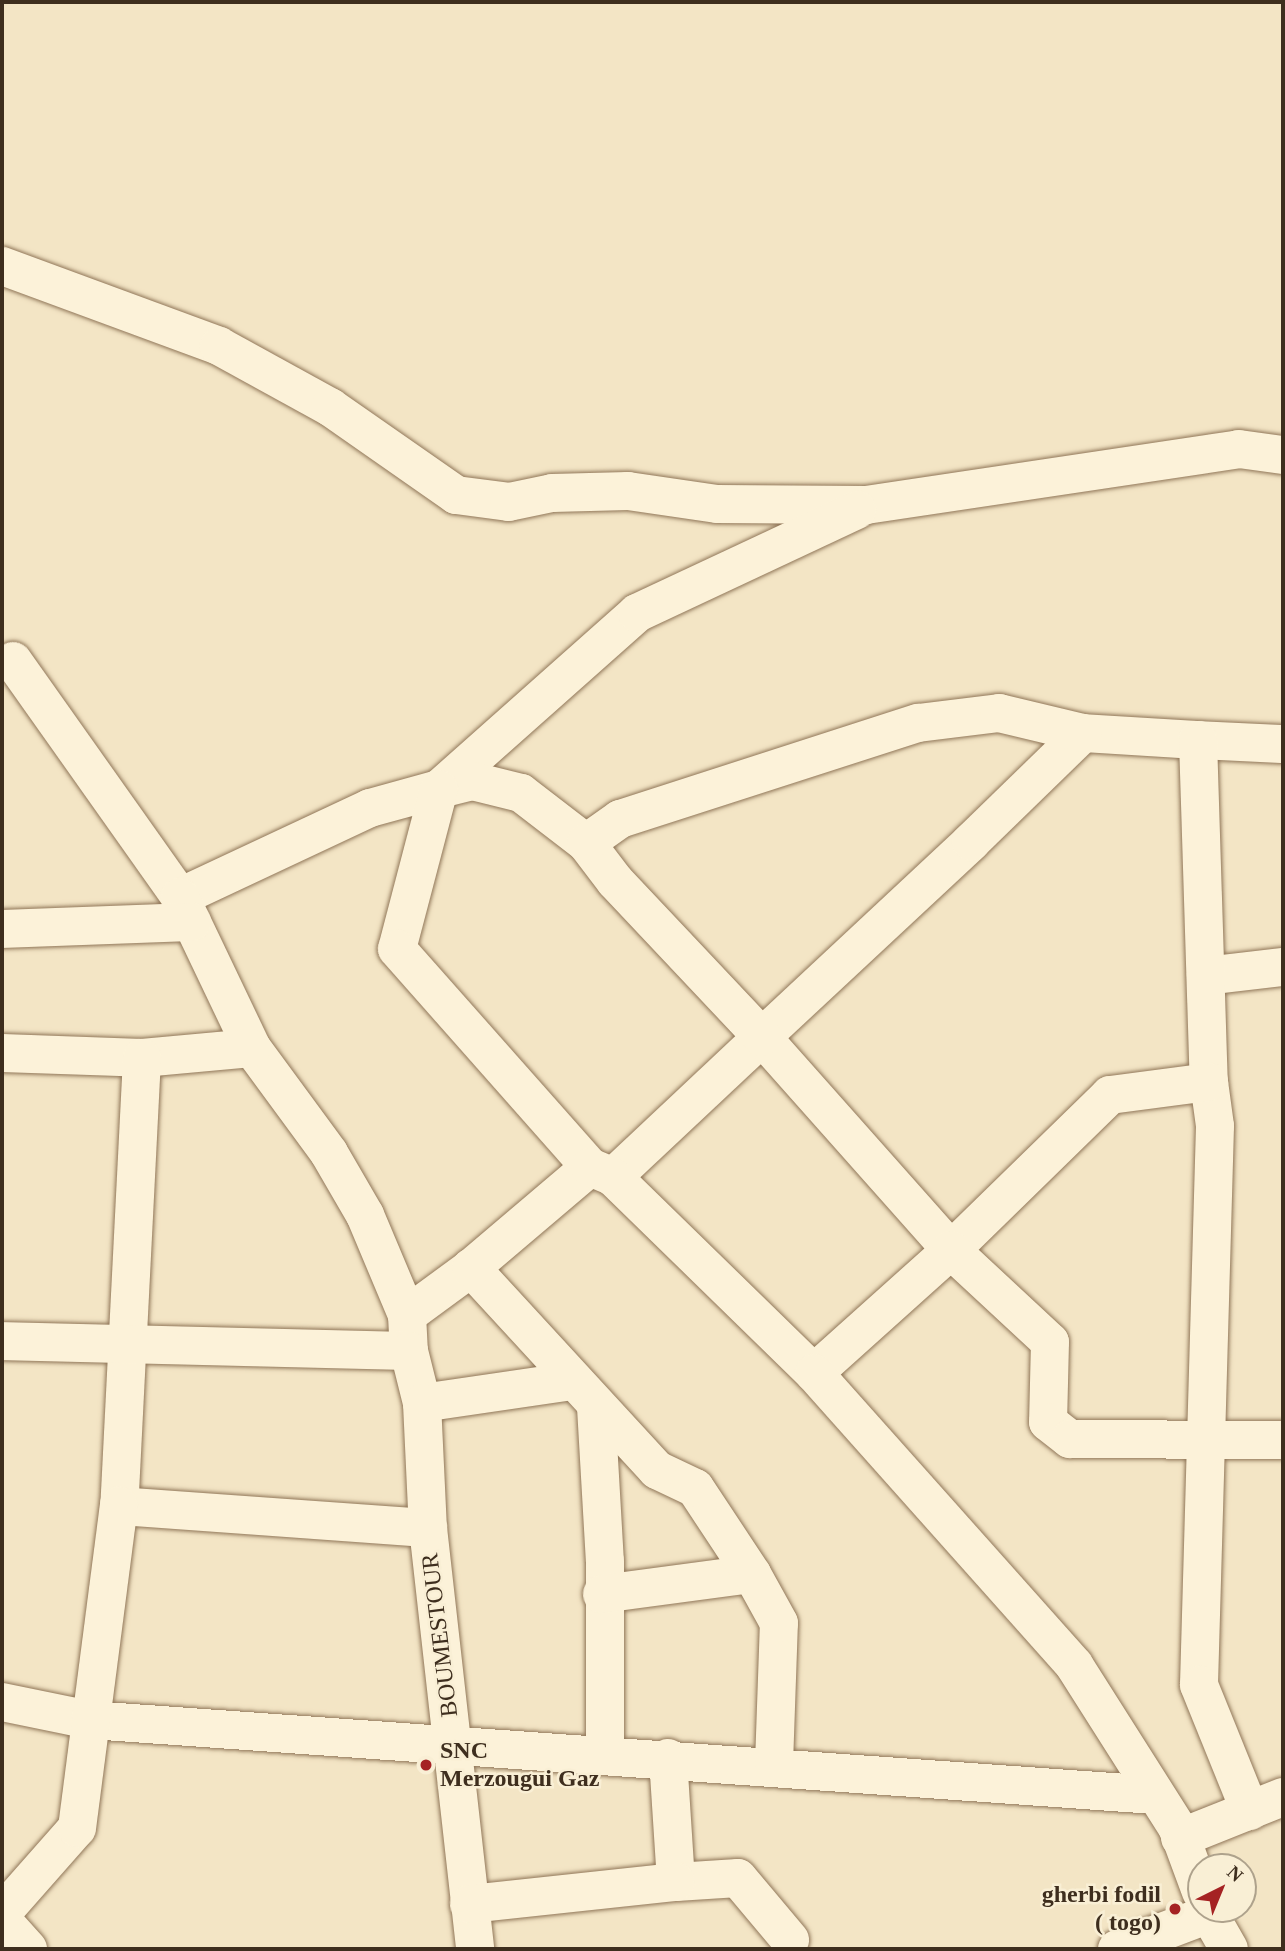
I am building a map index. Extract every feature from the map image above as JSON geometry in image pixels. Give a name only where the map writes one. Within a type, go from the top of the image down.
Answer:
[{"type":"street","points":[[5,268],[219,346],[330,407],[456,495],[509,502],[552,493],[628,491],[717,504],[866,505],[1238,449],[1283,455]]},
{"type":"street","points":[[866,505],[637,613],[439,789],[397,949],[601,1172],[814,1373],[1074,1665],[1155,1795],[1180,1838],[1187,1856]]},
{"type":"street","name":"BOUMESTOUR","points":[[13,661],[186,910],[252,1048],[341,1173],[408,1333],[422,1404],[428,1528],[475,1949]]},
{"type":"street","points":[[586,843],[620,819],[918,723],[999,713],[1083,733],[1283,744]]},
{"type":"street","points":[[2,1341],[129,1345],[408,1333],[471,1268],[601,1172],[762,1037],[1083,733]]},
{"type":"street","points":[[1180,1838],[1267,1804],[1199,1685],[1209,1437],[1215,1126],[1209,1082],[1198,740]]},
{"type":"street","points":[[2,929],[186,910],[370,808],[472,781],[521,793],[586,843],[615,881],[762,1037],[951,1250],[1050,1342],[1048,1422],[1070,1439],[1209,1437],[1283,1440]]},
{"type":"street","points":[[1206,976],[1283,967]]},
{"type":"street","points":[[4,1056],[142,1058],[252,1048]]},
{"type":"street","points":[[2,1913],[77,1829],[119,1506],[142,1058]]},
{"type":"street","points":[[814,1373],[951,1250],[1110,1095],[1209,1082]]},
{"type":"street","points":[[471,1268],[657,1471],[695,1488],[752,1573],[779,1623],[774,1764]]},
{"type":"street","points":[[422,1404],[584,1394]]},
{"type":"street","points":[[584,1394],[602,1594],[605,1755]]},
{"type":"street","points":[[119,1506],[428,1528]]},
{"type":"street","points":[[602,1594],[752,1573]]},
{"type":"street","points":[[2,1702],[90,1720],[774,1764],[1155,1795]]},
{"type":"street","points":[[668,1758],[677,1882]]},
{"type":"street","points":[[469,1904],[738,1878],[791,1946]]},
{"type":"street","points":[[1117,1949],[1187,1914]]},
{"type":"street","points":[[2,1920],[29,1949]]},
{"type":"street","points":[[1216,1923],[1230,1949]]},
{"type":"place","name":"SNC Merzougui Gaz","points":[[426,1765]]},
{"type":"place","name":"gherbi fodil ( togo)","points":[[1175,1909]]}]
